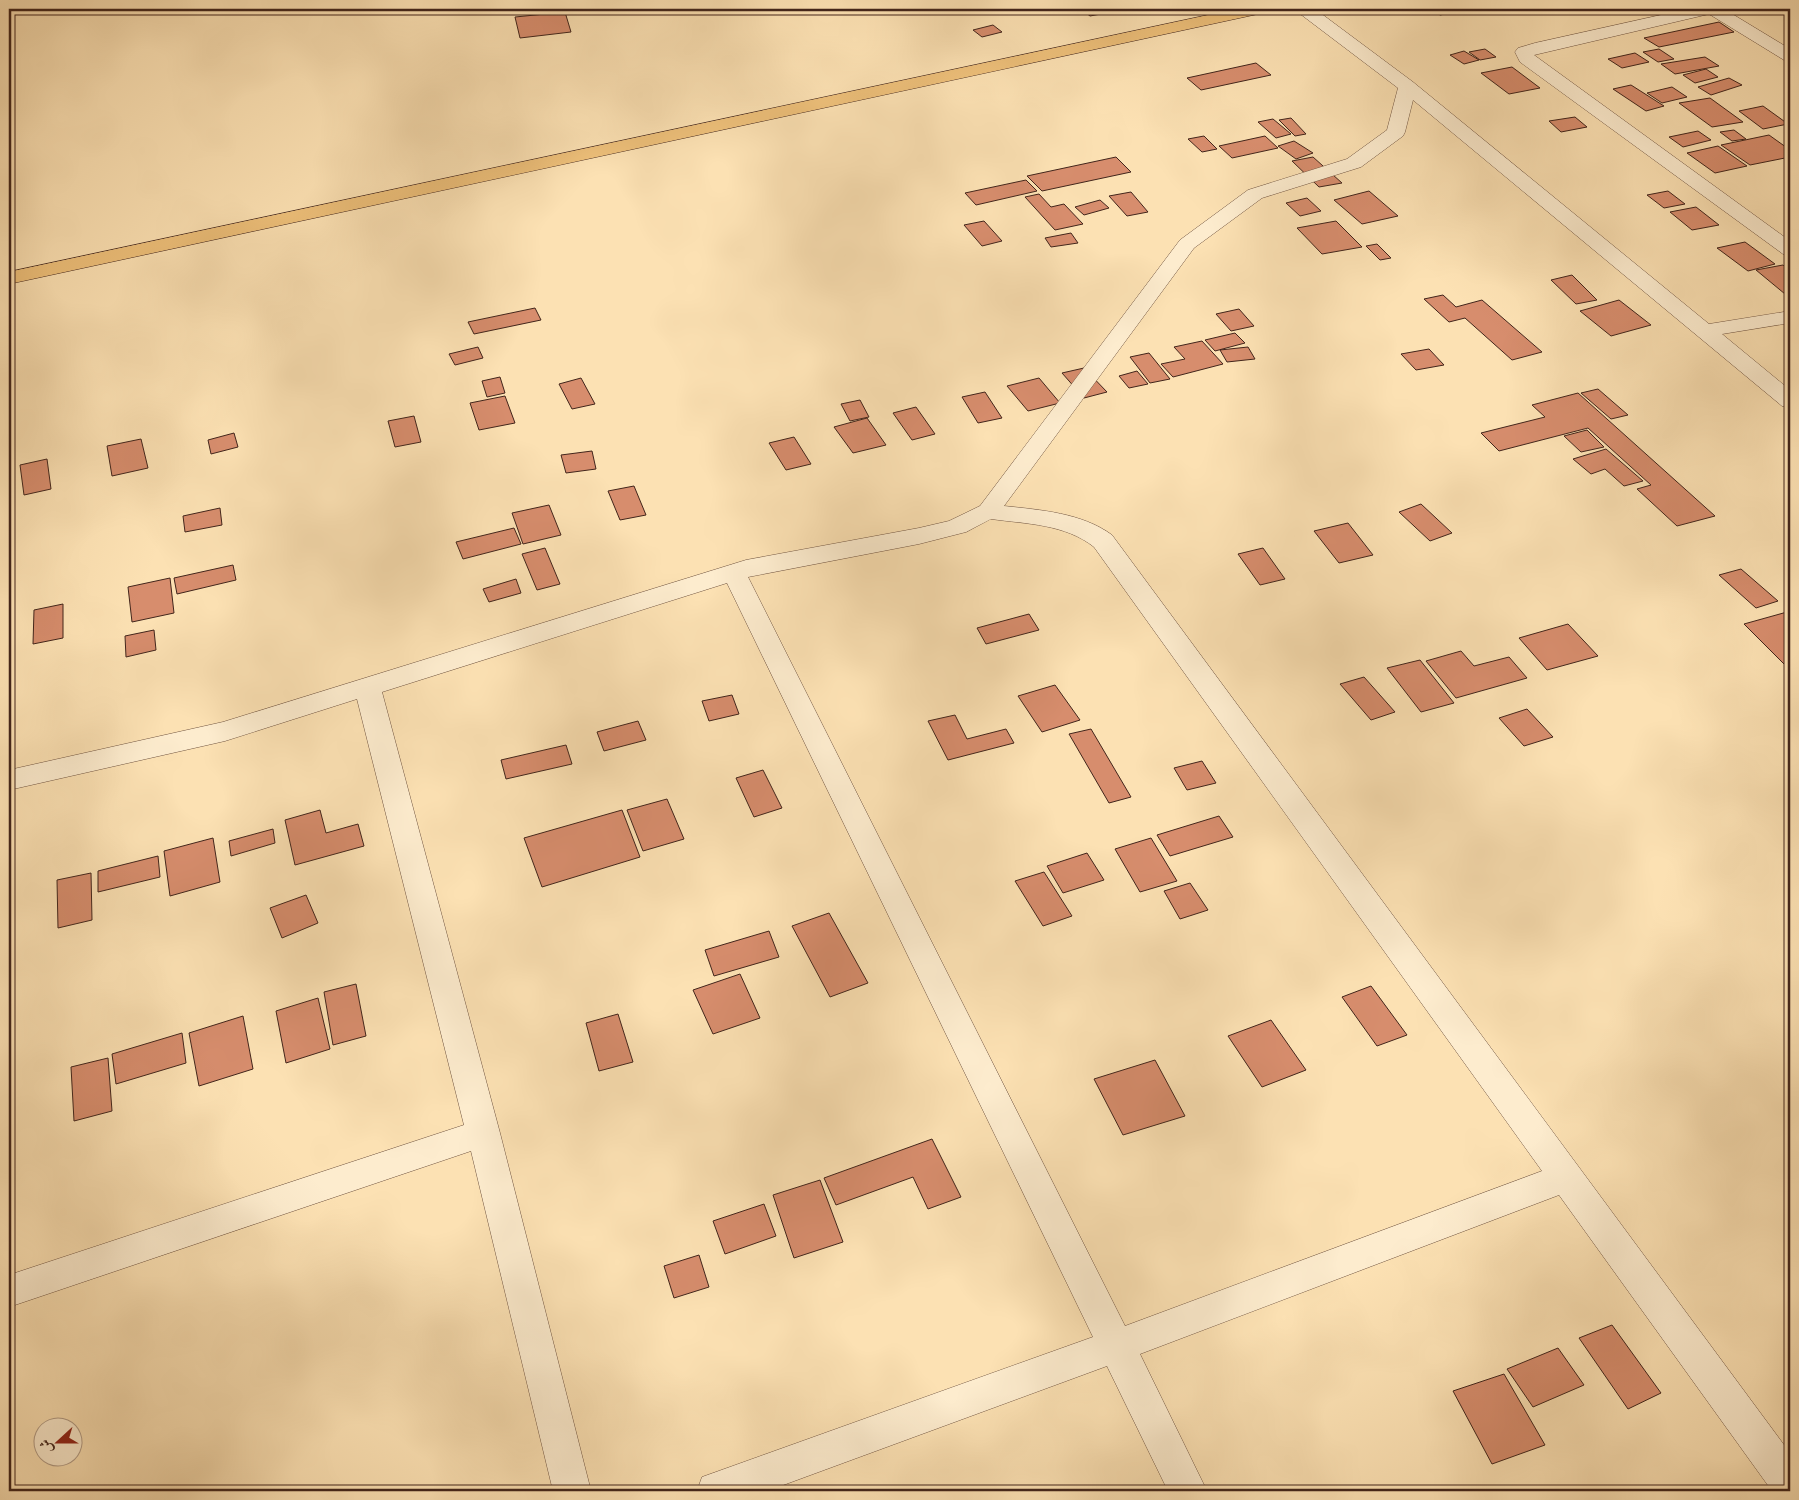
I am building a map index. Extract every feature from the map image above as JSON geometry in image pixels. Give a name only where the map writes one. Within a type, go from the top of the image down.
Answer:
[{"type":"main road","points":[[9,278],[1258,9]]},
{"type":"street","points":[[1304,9],[1407,86],[1703,332],[1790,401]]},
{"type":"street","points":[[1790,56],[1711,9],[1524,52],[1526,58],[1790,250]]},
{"type":"street","points":[[9,780],[225,731],[755,566],[919,536],[957,527],[988,511],[1187,244],[1255,194],[1354,163],[1396,132],[1407,86]]},
{"type":"street","points":[[1703,332],[1790,317]]},
{"type":"street","points":[[988,511],[1073,524],[1095,533],[1790,1484]]},
{"type":"street","points":[[734,573],[1188,1491]]},
{"type":"street","points":[[367,687],[483,1133],[572,1491]]},
{"type":"street","points":[[9,1291],[483,1133]]},
{"type":"street","points":[[716,1491],[1116,1346],[1566,1177]]},
{"type":"building","points":[[1081,9],[1128,9],[1090,16]]},
{"type":"building","points":[[1432,9],[1452,9],[1456,12],[1440,15]]},
{"type":"building","points":[[565,12],[571,32],[520,38],[515,17]]},
{"type":"building","points":[[1719,22],[1734,32],[1659,47],[1644,38]]},
{"type":"building","points":[[993,25],[1002,32],[982,37],[973,30]]},
{"type":"building","points":[[1485,49],[1496,57],[1480,60],[1469,52]]},
{"type":"building","points":[[1659,49],[1674,59],[1658,62],[1643,52]]},
{"type":"building","points":[[1464,51],[1479,60],[1464,64],[1450,55]]},
{"type":"building","points":[[1635,53],[1649,62],[1622,68],[1608,59]]},
{"type":"building","points":[[1705,57],[1719,66],[1675,74],[1661,64]]},
{"type":"building","points":[[1256,63],[1271,75],[1201,90],[1187,78]]},
{"type":"building","points":[[1512,67],[1540,88],[1509,94],[1481,73]]},
{"type":"building","points":[[1706,69],[1718,77],[1695,83],[1683,75]]},
{"type":"building","points":[[1729,78],[1742,85],[1711,95],[1698,87]]},
{"type":"building","points":[[1631,85],[1664,106],[1646,111],[1613,89]]},
{"type":"building","points":[[1672,87],[1687,97],[1662,103],[1647,93]]},
{"type":"building","points":[[1710,98],[1743,122],[1712,127],[1679,103]]},
{"type":"building","points":[[1763,106],[1788,124],[1763,129],[1739,111]]},
{"type":"building","points":[[1575,117],[1587,127],[1561,132],[1549,121]]},
{"type":"building","points":[[1291,118],[1306,134],[1295,136],[1279,120]]},
{"type":"building","points":[[1273,119],[1291,134],[1276,138],[1258,122]]},
{"type":"building","points":[[1734,130],[1746,139],[1732,141],[1720,132]]},
{"type":"building","points":[[1698,131],[1711,140],[1683,147],[1669,137]]},
{"type":"building","points":[[1769,135],[1790,150],[1790,157],[1750,165],[1721,145]]},
{"type":"building","points":[[1204,136],[1217,149],[1202,152],[1188,139]]},
{"type":"building","points":[[1265,136],[1278,148],[1232,158],[1219,146]]},
{"type":"building","points":[[1294,141],[1313,153],[1296,159],[1278,146]]},
{"type":"building","points":[[1718,146],[1747,166],[1715,173],[1687,153]]},
{"type":"building","points":[[1116,157],[1131,172],[1042,191],[1027,176]]},
{"type":"building","points":[[1313,157],[1342,183],[1319,187],[1292,161]]},
{"type":"building","points":[[1026,180],[1037,191],[976,205],[965,193]]},
{"type":"building","points":[[1369,191],[1398,216],[1362,224],[1334,200]]},
{"type":"building","points":[[1668,191],[1685,204],[1664,208],[1647,195]]},
{"type":"building","points":[[1131,192],[1148,212],[1127,216],[1109,196]]},
{"type":"building","points":[[1039,194],[1051,207],[1064,204],[1083,224],[1055,230],[1025,197]]},
{"type":"building","points":[[1307,198],[1321,211],[1300,216],[1286,203]]},
{"type":"building","points":[[1100,200],[1109,208],[1084,215],[1075,207]]},
{"type":"building","points":[[1696,207],[1719,225],[1692,230],[1670,212]]},
{"type":"building","points":[[984,221],[1002,241],[982,246],[964,225]]},
{"type":"building","points":[[1336,221],[1362,247],[1322,254],[1297,228]]},
{"type":"building","points":[[1071,233],[1078,243],[1051,247],[1045,238]]},
{"type":"building","points":[[1745,242],[1775,264],[1748,271],[1717,248]]},
{"type":"building","points":[[1377,244],[1391,258],[1380,260],[1366,246]]},
{"type":"building","points":[[1783,265],[1790,271],[1790,293],[1785,294],[1756,270]]},
{"type":"building","points":[[1572,275],[1597,300],[1576,304],[1551,280]]},
{"type":"building","points":[[1443,295],[1456,307],[1482,300],[1542,352],[1512,360],[1465,318],[1449,322],[1424,299]]},
{"type":"building","points":[[1619,300],[1651,325],[1611,336],[1580,311]]},
{"type":"building","points":[[535,308],[541,320],[474,334],[468,322]]},
{"type":"building","points":[[1239,309],[1254,326],[1231,331],[1216,314]]},
{"type":"building","points":[[1235,333],[1245,343],[1215,351],[1205,340]]},
{"type":"building","points":[[1202,341],[1223,364],[1173,377],[1161,364],[1185,359],[1174,347]]},
{"type":"building","points":[[478,347],[483,358],[455,365],[449,354]]},
{"type":"building","points":[[1248,347],[1255,359],[1227,362],[1220,350]]},
{"type":"building","points":[[1429,349],[1444,365],[1416,370],[1401,354]]},
{"type":"building","points":[[1149,353],[1170,379],[1150,383],[1130,357]]},
{"type":"building","points":[[1084,368],[1107,392],[1084,398],[1062,373]]},
{"type":"building","points":[[1137,371],[1148,384],[1129,388],[1119,376]]},
{"type":"building","points":[[500,377],[505,393],[487,397],[482,381]]},
{"type":"building","points":[[581,378],[595,404],[572,409],[559,384]]},
{"type":"building","points":[[1039,378],[1060,403],[1028,411],[1007,386]]},
{"type":"building","points":[[1598,389],[1628,415],[1611,419],[1581,393]]},
{"type":"building","points":[[985,392],[1002,418],[978,423],[962,397]]},
{"type":"building","points":[[1578,393],[1715,516],[1677,526],[1637,489],[1651,485],[1588,428],[1499,451],[1481,433],[1545,417],[1532,405]]},
{"type":"building","points":[[505,396],[515,423],[479,430],[470,403]]},
{"type":"building","points":[[860,400],[869,417],[850,421],[841,404]]},
{"type":"building","points":[[916,407],[935,434],[912,440],[893,413]]},
{"type":"building","points":[[414,416],[421,442],[395,447],[388,421]]},
{"type":"building","points":[[867,418],[886,445],[853,453],[834,427]]},
{"type":"building","points":[[1587,430],[1604,447],[1581,452],[1564,436]]},
{"type":"building","points":[[234,433],[238,447],[211,454],[208,440]]},
{"type":"building","points":[[794,437],[811,464],[786,470],[769,443]]},
{"type":"building","points":[[141,439],[148,468],[112,476],[107,446]]},
{"type":"building","points":[[1606,449],[1643,481],[1624,486],[1605,469],[1591,474],[1573,459]]},
{"type":"building","points":[[592,451],[596,469],[566,473],[561,455]]},
{"type":"building","points":[[47,459],[51,489],[24,495],[20,465]]},
{"type":"building","points":[[634,486],[646,515],[620,520],[608,491]]},
{"type":"building","points":[[1421,504],[1452,533],[1430,541],[1399,512]]},
{"type":"building","points":[[549,505],[561,535],[523,544],[512,513]]},
{"type":"building","points":[[220,508],[222,525],[185,532],[183,516]]},
{"type":"building","points":[[1348,523],[1373,555],[1339,563],[1314,531]]},
{"type":"building","points":[[514,528],[521,544],[463,559],[456,542]]},
{"type":"building","points":[[545,548],[560,584],[537,590],[522,554]]},
{"type":"building","points":[[1263,548],[1285,579],[1260,585],[1238,554]]},
{"type":"building","points":[[233,565],[236,580],[177,594],[174,578]]},
{"type":"building","points":[[1741,569],[1778,601],[1756,608],[1719,575]]},
{"type":"building","points":[[170,578],[174,613],[132,622],[128,587]]},
{"type":"building","points":[[516,579],[521,593],[489,602],[483,589]]},
{"type":"building","points":[[63,604],[63,638],[33,644],[34,610]]},
{"type":"building","points":[[1787,612],[1790,615],[1790,665],[1786,666],[1744,624]]},
{"type":"building","points":[[1029,614],[1039,630],[986,644],[977,628]]},
{"type":"building","points":[[1568,624],[1598,656],[1547,670],[1519,638]]},
{"type":"building","points":[[154,630],[156,650],[126,657],[125,636]]},
{"type":"building","points":[[1461,651],[1474,666],[1509,657],[1527,678],[1456,698],[1426,661]]},
{"type":"building","points":[[1420,660],[1454,703],[1421,712],[1387,668]]},
{"type":"building","points":[[1364,677],[1395,712],[1371,720],[1340,684]]},
{"type":"building","points":[[1055,685],[1080,720],[1042,732],[1018,696]]},
{"type":"building","points":[[732,695],[739,714],[709,721],[702,701]]},
{"type":"building","points":[[1527,709],[1553,737],[1524,746],[1499,718]]},
{"type":"building","points":[[955,715],[967,739],[1006,729],[1014,743],[948,760],[928,721]]},
{"type":"building","points":[[638,721],[646,740],[604,751],[597,732]]},
{"type":"building","points":[[1091,729],[1131,797],[1109,803],[1069,734]]},
{"type":"building","points":[[566,745],[572,764],[506,779],[501,760]]},
{"type":"building","points":[[1202,761],[1216,783],[1187,790],[1174,768]]},
{"type":"building","points":[[763,770],[782,808],[754,817],[736,778]]},
{"type":"building","points":[[667,799],[684,839],[643,851],[627,810]]},
{"type":"building","points":[[320,810],[326,833],[358,824],[364,846],[295,865],[285,820]]},
{"type":"building","points":[[622,810],[640,857],[542,887],[524,838]]},
{"type":"building","points":[[1219,816],[1233,837],[1170,856],[1157,835]]},
{"type":"building","points":[[273,829],[275,843],[231,856],[229,841]]},
{"type":"building","points":[[213,838],[220,882],[170,896],[164,851]]},
{"type":"building","points":[[1151,838],[1177,881],[1140,892],[1115,849]]},
{"type":"building","points":[[1087,853],[1104,880],[1063,893],[1047,866]]},
{"type":"building","points":[[158,856],[160,877],[98,892],[98,871]]},
{"type":"building","points":[[1044,872],[1072,916],[1043,926],[1015,881]]},
{"type":"building","points":[[91,873],[92,920],[58,928],[57,880]]},
{"type":"building","points":[[1190,883],[1208,910],[1180,919],[1164,891]]},
{"type":"building","points":[[306,895],[318,923],[282,938],[270,908]]},
{"type":"building","points":[[829,913],[868,983],[830,997],[792,926]]},
{"type":"building","points":[[769,931],[779,957],[714,976],[705,950]]},
{"type":"building","points":[[740,974],[760,1018],[713,1034],[693,990]]},
{"type":"building","points":[[356,984],[366,1036],[333,1045],[324,992]]},
{"type":"building","points":[[1371,986],[1407,1035],[1377,1046],[1342,997]]},
{"type":"building","points":[[318,998],[330,1049],[286,1063],[276,1011]]},
{"type":"building","points":[[618,1014],[633,1062],[599,1071],[586,1023]]},
{"type":"building","points":[[243,1016],[253,1069],[199,1086],[189,1033]]},
{"type":"building","points":[[1271,1020],[1306,1070],[1262,1087],[1228,1036]]},
{"type":"building","points":[[182,1033],[186,1063],[116,1084],[112,1054]]},
{"type":"building","points":[[108,1058],[112,1111],[74,1121],[71,1067]]},
{"type":"building","points":[[1155,1060],[1185,1116],[1123,1135],[1094,1079]]},
{"type":"building","points":[[932,1139],[961,1197],[928,1209],[913,1177],[836,1205],[824,1178]]},
{"type":"building","points":[[820,1180],[843,1242],[794,1258],[773,1195]]},
{"type":"building","points":[[764,1204],[776,1236],[725,1254],[713,1221]]},
{"type":"building","points":[[699,1255],[709,1287],[674,1298],[664,1266]]},
{"type":"building","points":[[1612,1325],[1661,1393],[1628,1409],[1579,1338]]},
{"type":"building","points":[[1558,1348],[1584,1385],[1533,1407],[1507,1369]]},
{"type":"building","points":[[1504,1374],[1545,1445],[1492,1464],[1453,1391]]}]
